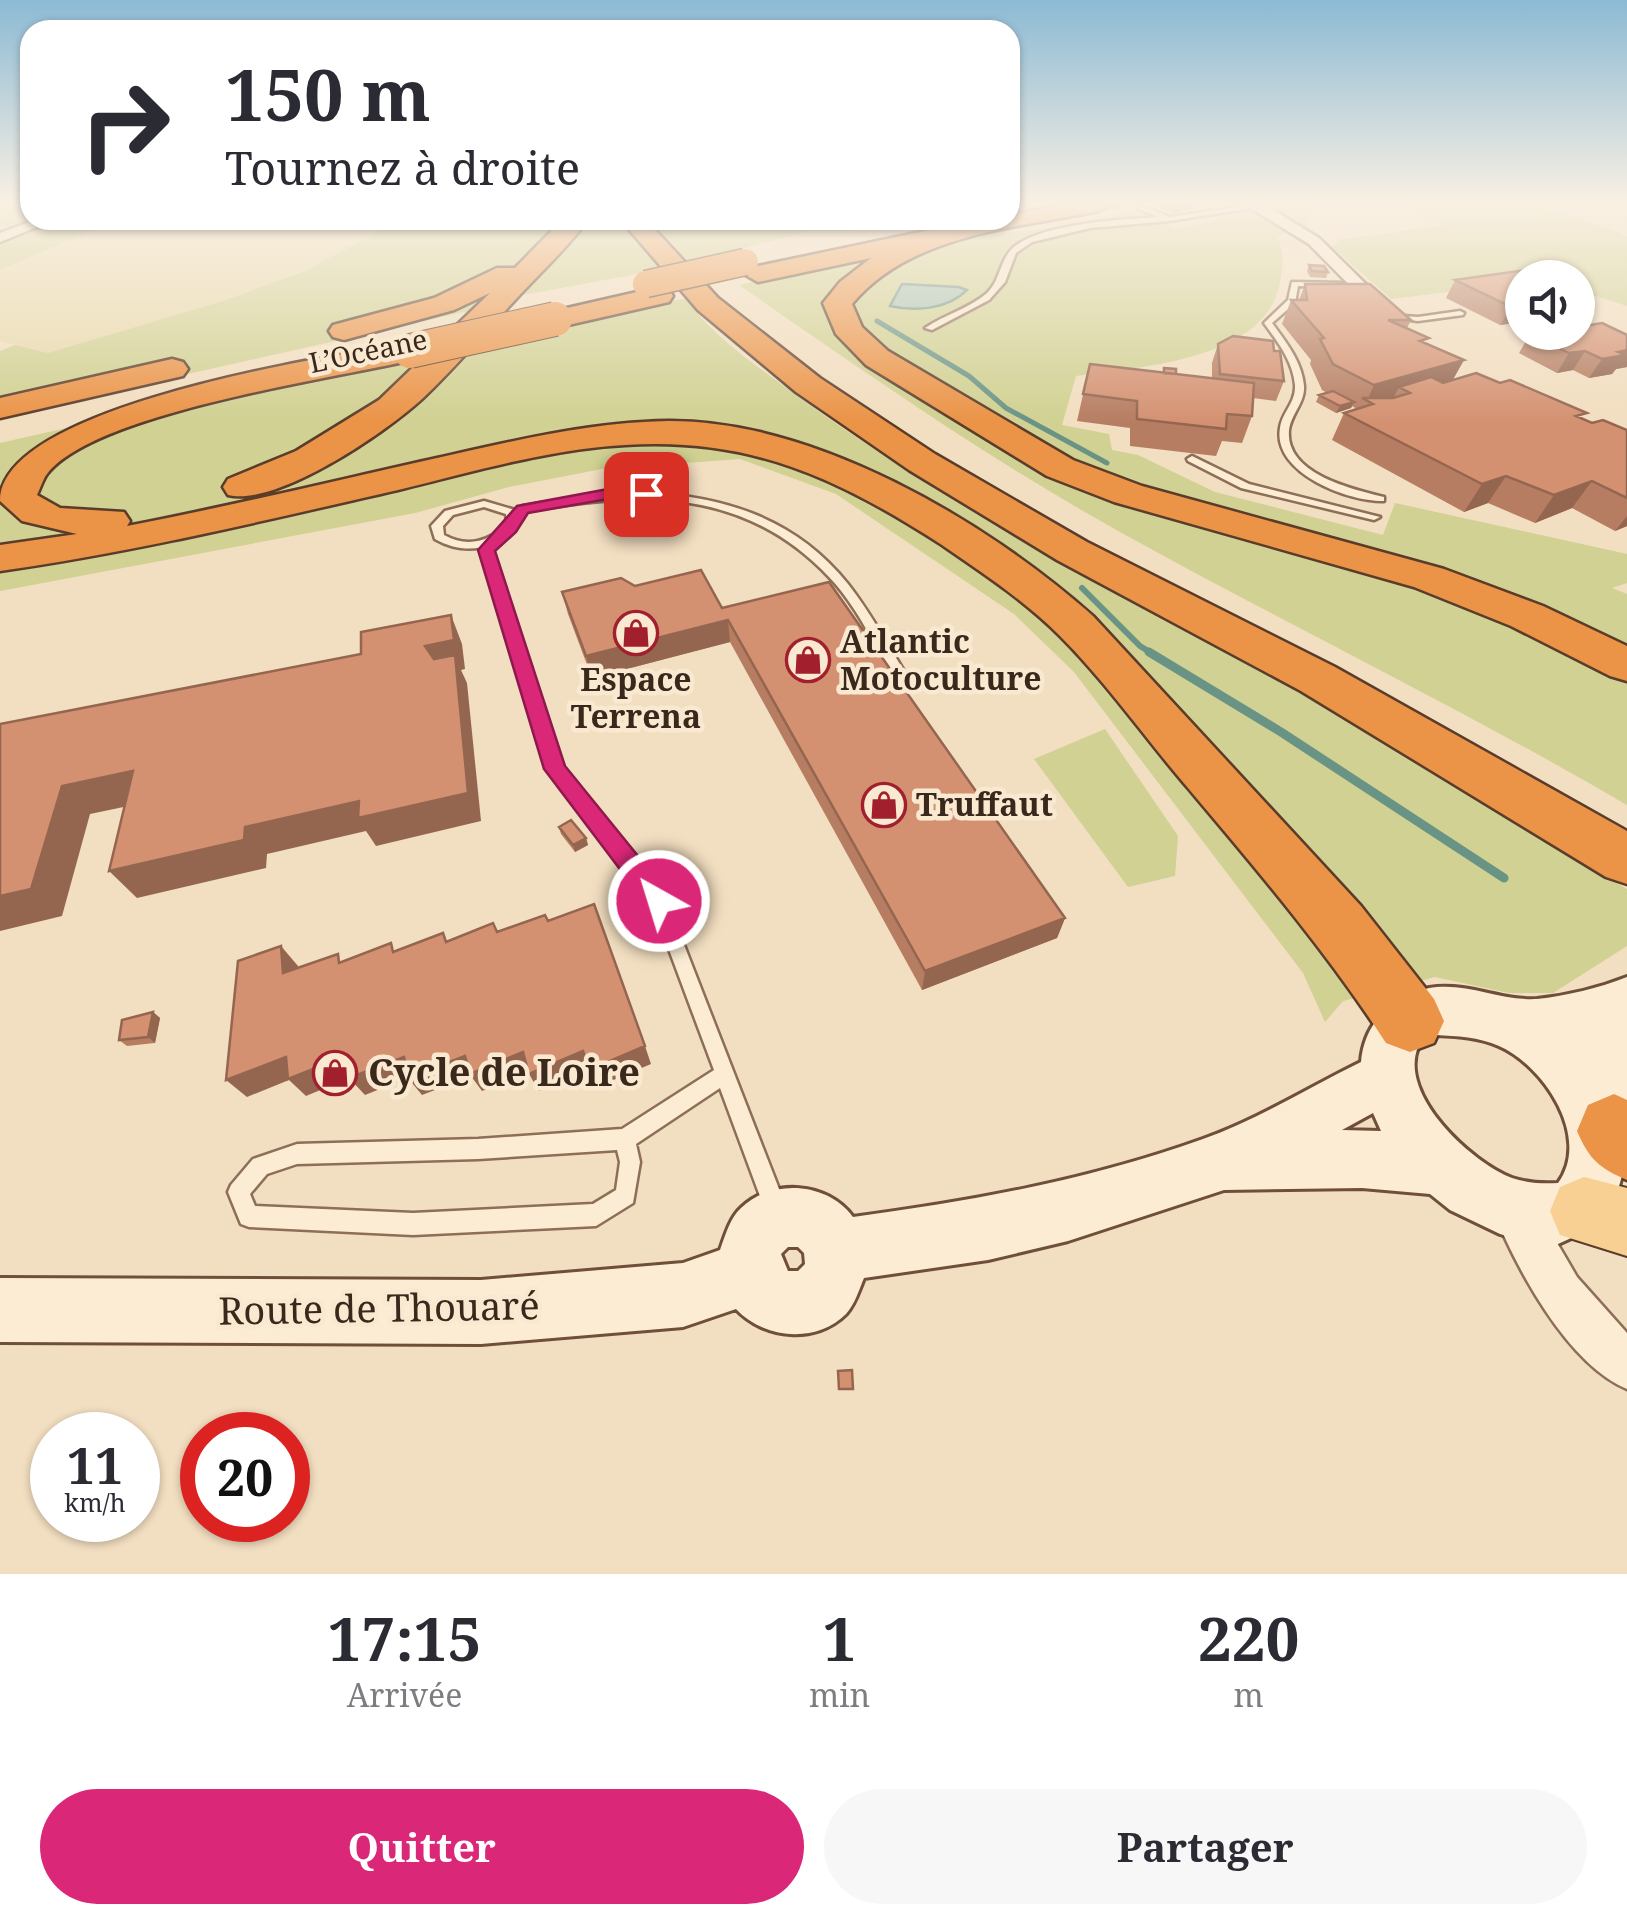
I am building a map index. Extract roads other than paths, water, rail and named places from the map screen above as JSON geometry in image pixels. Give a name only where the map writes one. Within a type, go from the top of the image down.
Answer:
[{"type":"highway","points":[[320,336],[401,317],[503,276]]},
{"type":"highway","points":[[522,276],[410,392],[364,428],[301,463],[200,502],[132,519],[82,523],[53,520],[31,511],[18,497],[18,482],[32,463],[52,448],[96,427],[152,409],[419,341],[552,312],[653,290],[730,276]]},
{"type":"highway","points":[[0,555],[188,514],[275,484],[361,441],[433,384],[533,276]]},
{"type":"highway","points":[[653,290],[675,276]]},
{"type":"highway","points":[[683,276],[708,304],[808,385],[922,462],[1072,550],[1334,687],[1627,860]]},
{"type":"highway","points":[[705,276],[799,358],[942,454],[1627,840]]},
{"type":"highway","points":[[747,276],[934,433],[1088,529],[1098,542]]},
{"type":"highway","points":[[861,276],[837,303],[840,320],[852,337],[876,358],[1060,468],[1128,494],[1430,578],[1527,616],[1627,665]]},
{"type":"highway","name":"L’Océane","points":[[0,424],[419,341]]},
{"type":"highway","name":"L’Océane","points":[[0,433],[419,341]]},
{"type":"highway","points":[[0,408],[206,362]]},
{"type":"highway","points":[[0,555],[134,537],[545,445],[625,434],[698,434],[758,441],[812,456],[878,487],[1018,578],[1076,625],[1305,882],[1366,956],[1410,1020]]},
{"type":"main road","points":[[1624,1003],[1604,1060],[1619,1151],[1617,1177],[1605,1198],[1605,1216],[1551,1215],[1513,1208],[1476,1191],[1441,1166],[1414,1136],[1396,1106],[1388,1077],[1388,1054],[1395,1034],[1410,1020],[1436,1011],[1470,1012],[1506,1022],[1536,1023],[1624,1003]]},
{"type":"main road","points":[[1506,1022],[1563,1058],[1615,1128]]},
{"type":"main road","points":[[766,1242],[762,1291],[771,1299],[794,1306],[820,1294],[830,1282],[834,1251],[988,1228],[1068,1211],[1215,1165],[1388,1077]]},
{"type":"main road","points":[[1215,1165],[1290,1159],[1406,1160],[1441,1166]]},
{"type":"main road","name":"Route de Thouaré","points":[[0,1310],[481,1312],[682,1295],[720,1284],[766,1242]]},
{"type":"street","points":[[1349,276],[1410,337]]},
{"type":"street","points":[[1513,1208],[1552,1284],[1587,1330],[1627,1365]]},
{"type":"lane","points":[[929,328],[973,308],[992,293],[1004,276]]},
{"type":"lane","points":[[1358,286],[1295,284],[1292,301],[1268,324],[1294,361],[1299,395],[1284,431],[1287,446],[1304,469],[1322,483],[1380,499]]},
{"type":"lane","points":[[1390,318],[1460,314]]},
{"type":"lane","points":[[1192,459],[1245,486],[1374,517]]},
{"type":"lane","points":[[1300,500],[1322,483]]},
{"type":"lane","points":[[514,511],[510,529],[484,545],[452,544],[438,532],[459,508],[484,504],[514,511],[608,494],[646,494],[723,504],[757,517],[786,531],[836,576],[900,676]]},
{"type":"lane","points":[[484,545],[555,769],[659,901],[724,1074],[766,1242]]},
{"type":"lane","points":[[625,1139],[630,1162],[626,1196],[596,1215],[413,1224],[249,1216],[238,1192],[260,1166],[297,1154],[478,1149],[625,1139],[724,1074]]},
{"type":"waterway","points":[[877,321],[969,376],[1006,408],[1107,463]]},
{"type":"waterway","points":[[1082,588],[1153,654]]},
{"type":"waterway","points":[[1149,652],[1281,732],[1504,878]]},
{"type":"place","name":"Espace Terrena","points":[[636,633]]},
{"type":"place","name":"Atlantic Motoculture","points":[[808,660]]},
{"type":"place","name":"Truffaut","points":[[884,805]]},
{"type":"place","name":"Cycle de Loire","points":[[335,1073]]}]
